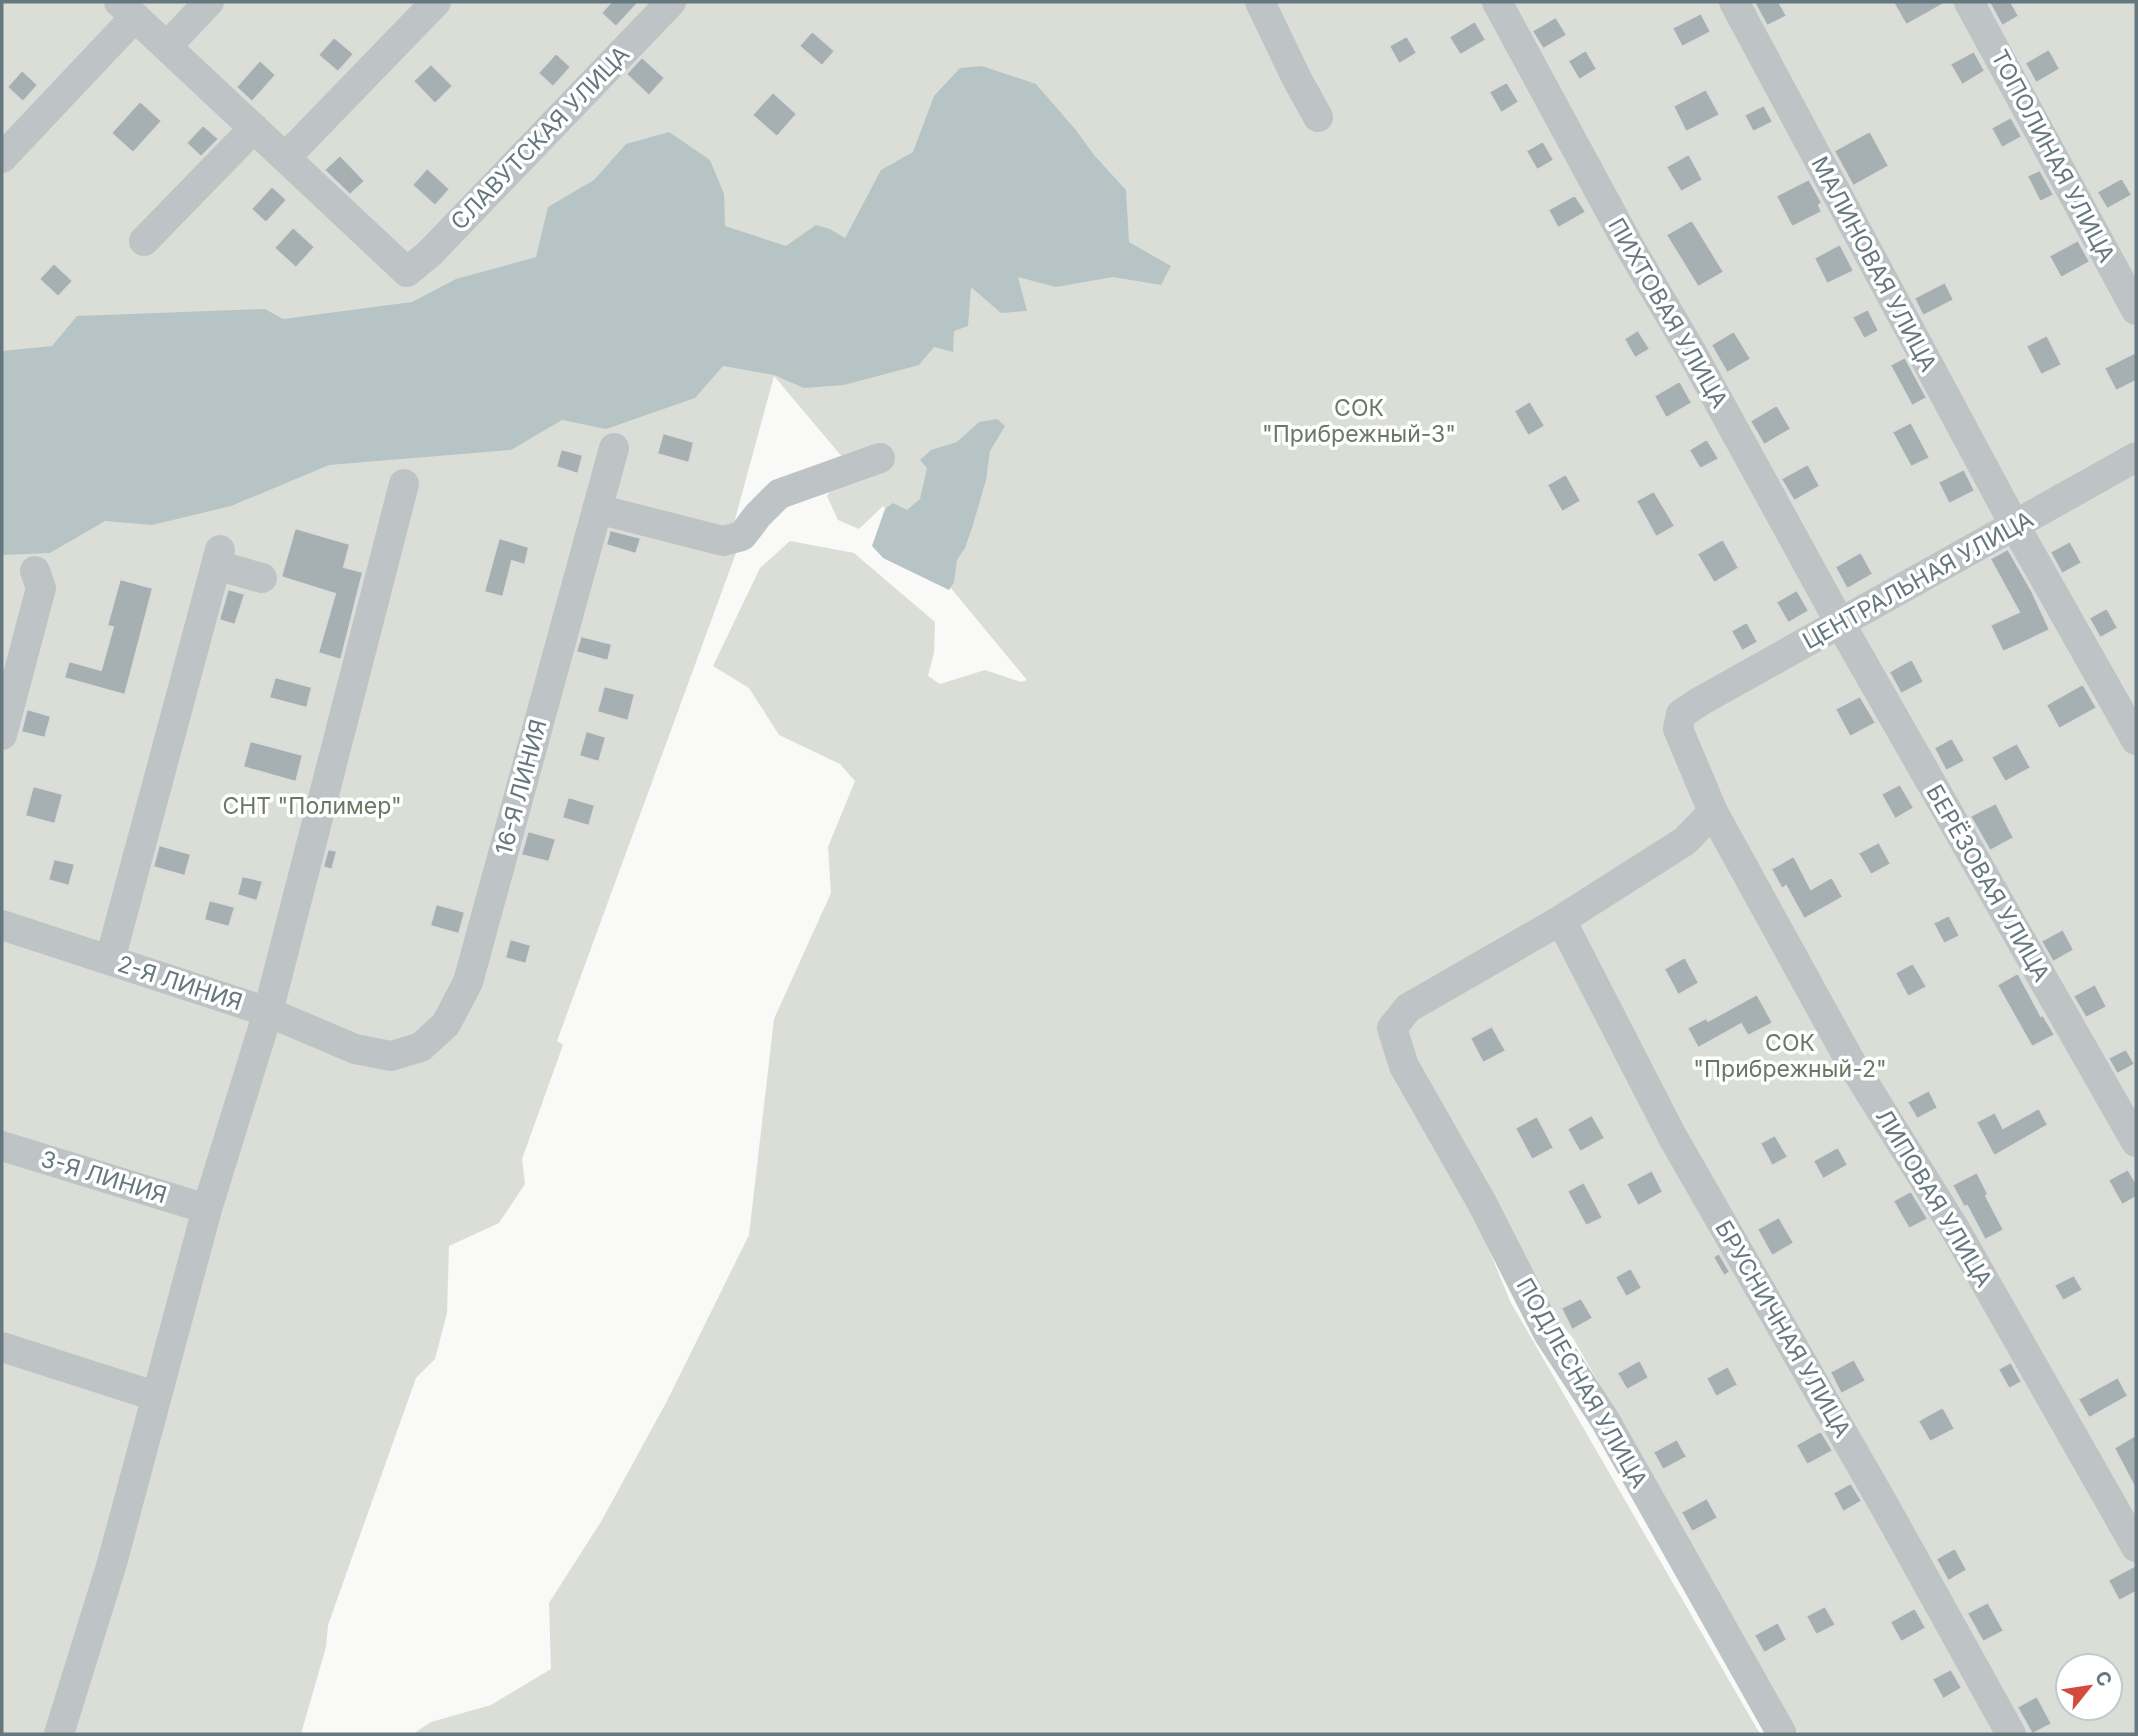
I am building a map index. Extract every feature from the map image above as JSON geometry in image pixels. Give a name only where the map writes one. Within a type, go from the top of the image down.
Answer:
[{"type":"street","points":[[167,46],[209,2]]},
{"type":"street","points":[[2,158],[127,9],[286,157],[436,2]]},
{"type":"street","name":"СЛАВУТСКАЯ УЛИЦА","points":[[286,157],[407,272],[430,253],[671,2]]},
{"type":"street","points":[[1260,2],[1318,117]]},
{"type":"street","name":"ПИХТОВАЯ УЛИЦА","points":[[1497,2],[1840,623]]},
{"type":"street","name":"МАЛИНОВАЯ УЛИЦА","points":[[1734,2],[2015,526],[2136,740]]},
{"type":"street","name":"ТОПОЛИНАЯ УЛИЦА","points":[[1969,2],[2136,310]]},
{"type":"street","points":[[144,241],[254,128]]},
{"type":"street","name":"16-Я ЛИНИЯ","points":[[355,1049],[391,1056],[421,1047],[446,1024],[468,982],[614,448]]},
{"type":"street","name":"ЦЕНТРАЛЬНАЯ УЛИЦА","points":[[1699,702],[2136,457]]},
{"type":"street","points":[[597,509],[723,541],[742,536],[779,494],[880,458]]},
{"type":"street","points":[[59,1734],[111,1563],[207,1209],[268,1012],[404,484]]},
{"type":"street","points":[[110,960],[218,558],[262,578]]},
{"type":"street","points":[[2,735],[41,588],[34,571]]},
{"type":"street","name":"БЕРЁЗОВАЯ УЛИЦА","points":[[1840,623],[2136,1142]]},
{"type":"street","name":"ЛИПОВАЯ УЛИЦА","points":[[1699,702],[1681,714],[1678,729],[1713,812],[1849,1059],[1955,1229],[2136,1547]]},
{"type":"street","points":[[1561,920],[1685,841],[1713,812]]},
{"type":"street","name":"ПОДЛЕСНАЯ УЛИЦА","points":[[1561,920],[1408,1008],[1392,1028],[1404,1066],[1482,1203],[1548,1332],[1605,1420],[1782,1734]]},
{"type":"street","name":"БРУСНИЧНАЯ УЛИЦА","points":[[1561,920],[1672,1136],[1884,1505],[2011,1734]]},
{"type":"street","name":"2-Я ЛИНИЯ","points":[[2,925],[268,1012],[355,1049]]},
{"type":"street","name":"3-Я ЛИНИЯ","points":[[2,1146],[207,1209]]},
{"type":"street","points":[[2,1347],[155,1396]]},
{"type":"green space","points":[[2,2],[2136,2],[2136,1734],[1799,1734],[1573,1338],[1478,1223],[1510,1301],[1760,1734],[413,1734],[431,1722],[491,1705],[551,1669],[549,1603],[602,1520],[667,1401],[749,1235],[774,1019],[831,893],[828,847],[855,781],[840,764],[779,735],[749,688],[713,666],[760,568],[790,541],[854,553],[935,622],[934,653],[928,676],[940,684],[985,670],[1021,682],[1027,680],[883,506],[859,529],[838,520],[827,496],[841,475],[854,471],[774,376],[731,534],[736,553],[557,1041],[563,1045],[522,1159],[525,1184],[499,1223],[449,1246],[447,1313],[435,1359],[416,1378],[328,1625],[326,1647],[301,1734],[2,1734]]},
{"type":"shaded area","points":[[982,66],[1036,84],[1126,190],[1129,242],[1171,266],[1161,285],[1113,277],[1056,287],[1018,277],[1027,311],[1001,313],[971,287],[968,326],[954,331],[953,352],[934,347],[919,365],[844,385],[804,388],[774,375],[723,366],[695,398],[606,429],[562,420],[511,450],[329,465],[231,506],[152,525],[105,521],[50,553],[2,555],[2,351],[52,346],[77,316],[265,309],[283,319],[412,302],[456,279],[536,257],[548,207],[594,180],[626,144],[669,132],[710,160],[724,194],[725,226],[786,246],[816,225],[845,238],[881,170],[913,152],[934,96],[960,68]]},
{"type":"shaded area","points":[[997,419],[1005,426],[990,451],[986,480],[973,525],[965,548],[957,560],[954,582],[949,590],[883,558],[872,546],[885,509],[893,503],[907,510],[920,499],[927,468],[920,460],[931,450],[957,442],[979,422]]},
{"type":"building","points":[[611,2],[639,2],[616,27],[601,13]]},
{"type":"building","points":[[1754,2],[1779,2],[1787,16],[1767,26]]},
{"type":"building","points":[[1893,2],[1947,2],[1906,25]]},
{"type":"building","points":[[1989,2],[2011,2],[2019,16],[2002,26]]},
{"type":"building","points":[[1701,13],[1711,32],[1682,47],[1672,28]]},
{"type":"building","points":[[1556,17],[1567,35],[1543,49],[1532,31]]},
{"type":"building","points":[[1475,21],[1486,40],[1460,55],[1449,37]]},
{"type":"building","points":[[812,31],[835,51],[822,66],[799,46]]},
{"type":"building","points":[[1407,36],[1417,53],[1399,64],[1389,46]]},
{"type":"building","points":[[334,37],[354,54],[338,72],[318,55]]},
{"type":"building","points":[[2049,49],[2060,69],[2036,83],[2025,63]]},
{"type":"building","points":[[1586,50],[1597,69],[1579,80],[1568,61]]},
{"type":"building","points":[[1974,51],[1985,71],[1962,85],[1950,64]]},
{"type":"building","points":[[556,53],[571,67],[553,87],[538,73]]},
{"type":"building","points":[[642,57],[665,78],[649,96],[626,74]]},
{"type":"building","points":[[260,60],[276,75],[252,102],[236,87]]},
{"type":"building","points":[[431,64],[453,86],[435,104],[413,81]]},
{"type":"building","points":[[22,70],[38,85],[23,102],[7,87]]},
{"type":"building","points":[[1507,82],[1519,102],[1501,113],[1489,92]]},
{"type":"building","points":[[1706,89],[1720,115],[1686,132],[1673,106]]},
{"type":"building","points":[[773,92],[797,114],[777,137],[752,115]]},
{"type":"building","points":[[140,101],[162,121],[133,153],[111,133]]},
{"type":"building","points":[[1764,105],[1773,122],[1753,132],[1744,115]]},
{"type":"building","points":[[2011,117],[2022,137],[2002,148],[1991,128]]},
{"type":"building","points":[[203,125],[219,139],[201,157],[186,143]]},
{"type":"building","points":[[1870,131],[1889,166],[1853,186],[1834,151]]},
{"type":"building","points":[[1543,141],[1554,160],[1537,170],[1526,151]]},
{"type":"building","points":[[1689,154],[1703,180],[1681,192],[1666,167]]},
{"type":"building","points":[[340,155],[365,181],[350,195],[324,170]]},
{"type":"building","points":[[427,168],[450,189],[435,206],[412,185]]},
{"type":"building","points":[[2040,170],[2054,195],[2040,202],[2027,176]]},
{"type":"building","points":[[2122,178],[2132,195],[2107,209],[2097,192]]},
{"type":"building","points":[[1809,179],[1822,203],[1819,205],[1822,212],[1792,227],[1776,196]]},
{"type":"building","points":[[272,186],[287,200],[266,223],[251,209]]},
{"type":"building","points":[[1575,195],[1586,212],[1558,228],[1548,210]]},
{"type":"building","points":[[1692,220],[1724,272],[1698,287],[1666,235]]},
{"type":"building","points":[[293,227],[315,247],[296,268],[274,248]]},
{"type":"building","points":[[2078,240],[2090,262],[2061,278],[2049,256]]},
{"type":"building","points":[[1840,244],[1854,271],[1827,284],[1814,258]]},
{"type":"building","points":[[54,263],[73,281],[58,297],[39,279]]},
{"type":"building","points":[[1945,282],[1954,300],[1923,316],[1914,298]]},
{"type":"building","points":[[1868,309],[1879,331],[1864,339],[1852,317]]},
{"type":"building","points":[[1638,330],[1650,349],[1635,358],[1624,339]]},
{"type":"building","points":[[1734,331],[1751,359],[1727,373],[1711,345]]},
{"type":"building","points":[[2047,335],[2062,365],[2041,375],[2026,346]]},
{"type":"building","points":[[2136,352],[2136,381],[2116,391],[2104,368]]},
{"type":"building","points":[[1905,357],[1927,398],[1912,406],[1890,365]]},
{"type":"building","points":[[1680,381],[1692,403],[1666,418],[1654,396]]},
{"type":"building","points":[[1530,401],[1545,426],[1528,436],[1514,411]]},
{"type":"building","points":[[1777,405],[1791,429],[1764,445],[1750,421]]},
{"type":"building","points":[[1911,422],[1930,458],[1911,467],[1892,432]]},
{"type":"building","points":[[663,433],[694,442],[689,463],[657,454]]},
{"type":"building","points":[[1707,439],[1719,459],[1700,469],[1689,450]]},
{"type":"building","points":[[561,449],[583,455],[578,474],[556,467]]},
{"type":"building","points":[[1808,464],[1820,486],[1794,501],[1781,479]]},
{"type":"building","points":[[1964,469],[1975,491],[1949,504],[1938,482]]},
{"type":"building","points":[[1566,474],[1581,501],[1562,512],[1547,485]]},
{"type":"building","points":[[1654,491],[1675,526],[1656,537],[1636,501]]},
{"type":"building","points":[[295,528],[350,544],[344,567],[363,572],[341,660],[318,653],[335,594],[281,577]]},
{"type":"building","points":[[610,530],[641,538],[636,554],[606,545]]},
{"type":"building","points":[[499,538],[529,547],[525,565],[512,561],[503,597],[484,592]]},
{"type":"building","points":[[1723,539],[1739,568],[1714,583],[1697,554]]},
{"type":"building","points":[[2070,541],[2082,563],[2062,574],[2050,552]]},
{"type":"building","points":[[2008,549],[2050,630],[2003,652],[1990,625],[2019,612],[1990,559]]},
{"type":"building","points":[[1861,552],[1873,574],[1847,589],[1835,567]]},
{"type":"building","points":[[120,579],[153,588],[125,695],[64,678],[69,661],[101,670],[113,627],[107,626]]},
{"type":"building","points":[[228,589],[245,594],[235,625],[219,620]]},
{"type":"building","points":[[1797,590],[1809,611],[1788,623],[1776,602]]},
{"type":"building","points":[[2107,608],[2118,628],[2100,638],[2089,618]]},
{"type":"building","points":[[1747,622],[1758,642],[1742,651],[1731,631]]},
{"type":"building","points":[[581,636],[612,644],[608,661],[576,652]]},
{"type":"building","points":[[1912,659],[1924,682],[1901,694],[1889,672]]},
{"type":"building","points":[[275,677],[312,687],[307,708],[269,698]]},
{"type":"building","points":[[2083,684],[2097,708],[2059,729],[2046,705]]},
{"type":"building","points":[[604,686],[635,694],[628,721],[597,712]]},
{"type":"building","points":[[1860,696],[1876,723],[1850,737],[1835,709]]},
{"type":"building","points":[[27,709],[51,716],[45,738],[21,732]]},
{"type":"building","points":[[586,731],[606,737],[599,762],[579,756]]},
{"type":"building","points":[[1952,738],[1965,761],[1946,771],[1934,748]]},
{"type":"building","points":[[250,741],[303,755],[296,782],[243,767]]},
{"type":"building","points":[[2017,743],[2031,768],[2005,782],[1991,757]]},
{"type":"building","points":[[1900,784],[1914,808],[1895,819],[1881,794]]},
{"type":"building","points":[[33,786],[63,794],[55,824],[25,816]]},
{"type":"building","points":[[568,797],[595,805],[589,826],[562,818]]},
{"type":"building","points":[[1996,803],[2014,838],[1990,851],[1970,816]]},
{"type":"building","points":[[528,831],[556,839],[549,862],[521,855]]},
{"type":"building","points":[[1879,842],[1891,864],[1871,875],[1858,853]]},
{"type":"building","points":[[159,845],[191,854],[185,876],[153,867]]},
{"type":"building","points":[[328,849],[337,851],[332,870],[323,867]]},
{"type":"building","points":[[1794,856],[1811,889],[1832,877],[1843,897],[1804,919],[1786,886],[1782,889],[1771,869]]},
{"type":"building","points":[[54,859],[75,864],[69,886],[48,880]]},
{"type":"building","points":[[242,876],[263,881],[257,901],[237,895]]},
{"type":"building","points":[[209,900],[235,907],[229,927],[204,920]]},
{"type":"building","points":[[436,904],[465,912],[459,934],[430,926]]},
{"type":"building","points":[[1949,915],[1960,936],[1944,944],[1933,923]]},
{"type":"building","points":[[2063,929],[2074,950],[2053,962],[2041,941]]},
{"type":"building","points":[[510,939],[531,945],[526,964],[505,958]]},
{"type":"building","points":[[1685,957],[1699,983],[1678,995],[1664,969]]},
{"type":"building","points":[[1913,963],[1927,987],[1908,997],[1895,973]]},
{"type":"building","points":[[2018,973],[2041,1016],[2043,1015],[2055,1035],[2032,1047],[1997,985]]},
{"type":"building","points":[[2095,984],[2107,1007],[2086,1018],[2073,996]]},
{"type":"building","points":[[1757,994],[1773,1023],[1748,1036],[1741,1024],[1698,1048],[1687,1028],[1706,1018],[1708,1021]]},
{"type":"building","points":[[1492,1026],[1506,1051],[1483,1063],[1470,1038]]},
{"type":"building","points":[[2126,1049],[2135,1064],[2117,1074],[2108,1058]]},
{"type":"building","points":[[1929,1090],[1938,1108],[1917,1119],[1907,1102]]},
{"type":"building","points":[[2039,1108],[2048,1125],[1994,1156],[1976,1122],[1995,1112],[2003,1128]]},
{"type":"building","points":[[1592,1115],[1605,1138],[1580,1152],[1567,1129]]},
{"type":"building","points":[[1537,1116],[1554,1148],[1532,1160],[1515,1128]]},
{"type":"building","points":[[1775,1135],[1788,1157],[1772,1166],[1760,1143]]},
{"type":"building","points":[[1838,1147],[1848,1165],[1823,1179],[1813,1161]]},
{"type":"building","points":[[2128,1169],[2136,1183],[2136,1197],[2122,1205],[2108,1180]]},
{"type":"building","points":[[1652,1170],[1663,1192],[1638,1206],[1626,1184]]},
{"type":"building","points":[[1977,1172],[2004,1230],[1985,1240],[1952,1185]]},
{"type":"building","points":[[1584,1182],[1603,1218],[1586,1226],[1567,1191]]},
{"type":"building","points":[[1911,1191],[1928,1219],[1909,1229],[1893,1201]]},
{"type":"building","points":[[1779,1217],[1794,1243],[1772,1256],[1757,1229]]},
{"type":"building","points":[[1719,1253],[1730,1272],[1724,1276],[1713,1257]]},
{"type":"building","points":[[1631,1268],[1642,1288],[1626,1297],[1615,1277]]},
{"type":"building","points":[[2074,1275],[2083,1290],[2063,1301],[2054,1285]]},
{"type":"building","points":[[1581,1298],[1593,1318],[1572,1330],[1561,1308]]},
{"type":"building","points":[[1854,1359],[1866,1381],[1841,1394],[1830,1372]]},
{"type":"building","points":[[1640,1360],[1649,1378],[1627,1390],[1617,1373]]},
{"type":"building","points":[[2011,1362],[2022,1382],[2009,1389],[1998,1369]]},
{"type":"building","points":[[1728,1366],[1738,1385],[1716,1397],[1706,1378]]},
{"type":"building","points":[[2118,1377],[2128,1396],[2089,1418],[2078,1399]]},
{"type":"building","points":[[1943,1407],[1955,1429],[1930,1442],[1918,1421]]},
{"type":"building","points":[[1821,1431],[1833,1451],[1807,1465],[1796,1445]]},
{"type":"building","points":[[2136,1435],[2136,1490],[2114,1448]]},
{"type":"building","points":[[1677,1439],[1687,1457],[1663,1470],[1653,1452]]},
{"type":"building","points":[[1851,1483],[1862,1501],[1843,1512],[1833,1493]]},
{"type":"building","points":[[1707,1498],[1718,1518],[1692,1532],[1681,1512]]},
{"type":"building","points":[[1955,1548],[1967,1570],[1948,1581],[1936,1559]]},
{"type":"building","points":[[2136,1565],[2136,1592],[2119,1601],[2108,1580]]},
{"type":"building","points":[[1988,1602],[2004,1631],[1983,1642],[1967,1613]]},
{"type":"building","points":[[1825,1606],[1836,1625],[1816,1635],[1806,1616]]},
{"type":"building","points":[[1915,1608],[1926,1628],[1901,1642],[1890,1622]]},
{"type":"building","points":[[1778,1622],[1787,1640],[1764,1653],[1754,1635]]},
{"type":"building","points":[[1951,1669],[1962,1688],[1943,1699],[1932,1679]]},
{"type":"building","points":[[2037,1696],[2052,1724],[2032,1734],[2017,1707]]},
{"type":"park label","name":"СОК \"Прибрежный-3\"","points":[[1359,421]]},
{"type":"park label","name":"СНТ \"Полимер\"","points":[[312,806]]},
{"type":"park label","name":"СОК \"Прибрежный-2\"","points":[[1790,1056]]}]
